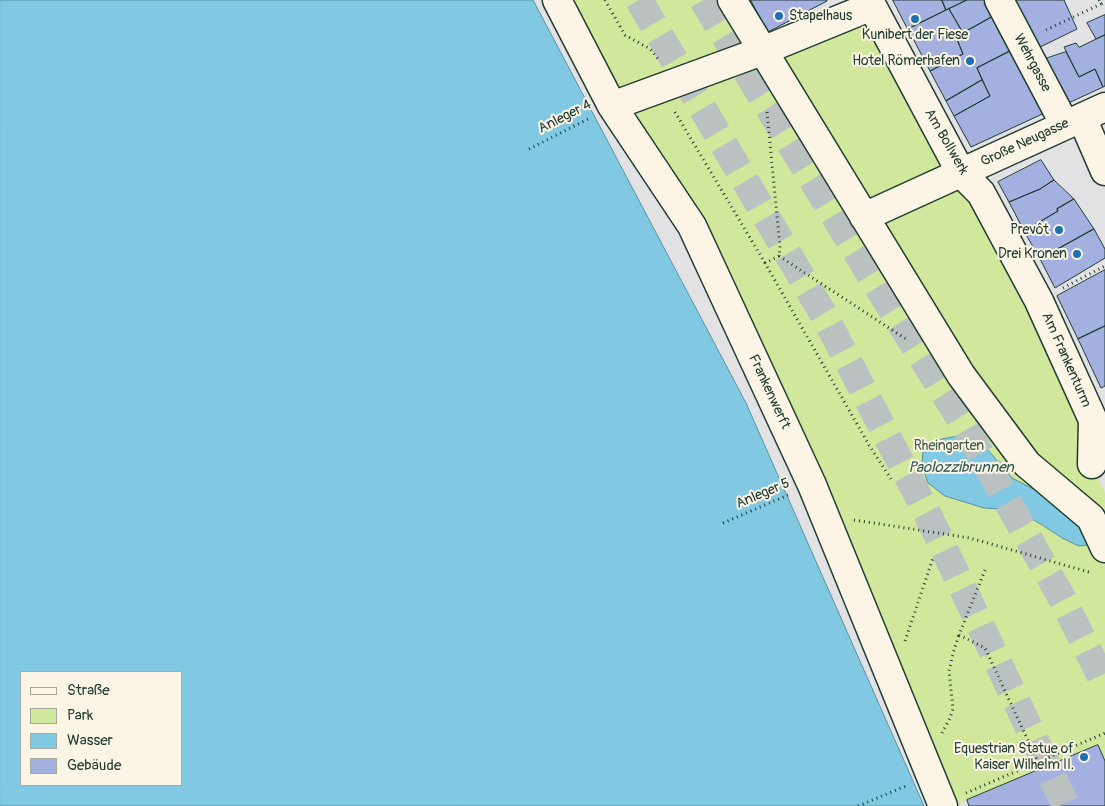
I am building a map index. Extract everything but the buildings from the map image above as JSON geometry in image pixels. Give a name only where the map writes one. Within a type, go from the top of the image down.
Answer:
[{"type":"street","name":"Frankenwerft","points":[[557,0],[612,106],[692,226],[812,485],[942,805]]},
{"type":"street","points":[[732,0],[961,375],[1027,464],[1091,518],[1105,548]]},
{"type":"street","name":"Wehrgasse","points":[[999,0],[1021,43],[1084,117],[1105,171]]},
{"type":"street","name":"Am Bollwerk","points":[[612,106],[762,50],[870,3],[961,173],[981,193],[1039,301]]},
{"type":"street","name":"Große Neugasse","points":[[864,217],[1084,117]]},
{"type":"street","name":"Am Frankenturm","points":[[1039,301],[1099,417]]},
{"type":"street","points":[[1092,464],[1099,417]]},
{"type":"path","points":[[605,0],[625,35]]},
{"type":"path","points":[[1021,43],[1100,2],[1105,2]]},
{"type":"path","name":"Anleger 4","points":[[529,149],[612,106]]},
{"type":"path","points":[[671,107],[765,263],[869,445],[891,479]]},
{"type":"path","points":[[765,263],[778,256],[780,247],[767,110]]},
{"type":"path","points":[[778,256],[911,342]]},
{"type":"path","points":[[1039,301],[1105,266]]},
{"type":"path","name":"Anleger 5","points":[[723,523],[812,485]]},
{"type":"path","points":[[824,515],[970,538],[1096,575]]},
{"type":"path","points":[[892,681],[933,558]]},
{"type":"path","points":[[858,806],[928,771],[952,709],[949,671],[954,650],[985,570]]},
{"type":"path","points":[[959,635],[985,648],[1038,762]]},
{"type":"path","points":[[942,805],[1105,732]]},
{"type":"green space","name":"Rheingarten","points":[[557,0],[732,0],[762,50],[872,6],[1093,420],[1092,464],[1105,493],[1105,760],[1098,744],[953,806],[692,226]]},
{"type":"water","points":[[0,0],[533,0],[746,403],[924,806],[0,806]]},
{"type":"water","name":"Paolozzibrunnen","points":[[958,436],[976,436],[1012,478],[1047,496],[1076,523],[1087,537],[1087,545],[1079,546],[1062,538],[1016,510],[984,508],[945,496],[928,483],[922,466],[923,449],[942,439]]},
{"type":"tunnel","points":[[639,0],[825,317],[928,515],[1066,806]]},
{"type":"tunnel","points":[[703,0],[963,423],[1063,600],[1105,685]]},
{"type":"place","name":"Stapelhaus","points":[[779,16]]},
{"type":"place","name":"Kunibert der Fiese","points":[[915,19]]},
{"type":"place","name":"Hotel Römerhafen","points":[[970,61]]},
{"type":"place","name":"Prevôt","points":[[1059,230]]},
{"type":"place","name":"Drei Kronen","points":[[1077,254]]},
{"type":"place","name":"Equestrian Statue of Kaiser Wilhelm II.","points":[[1084,757]]}]
